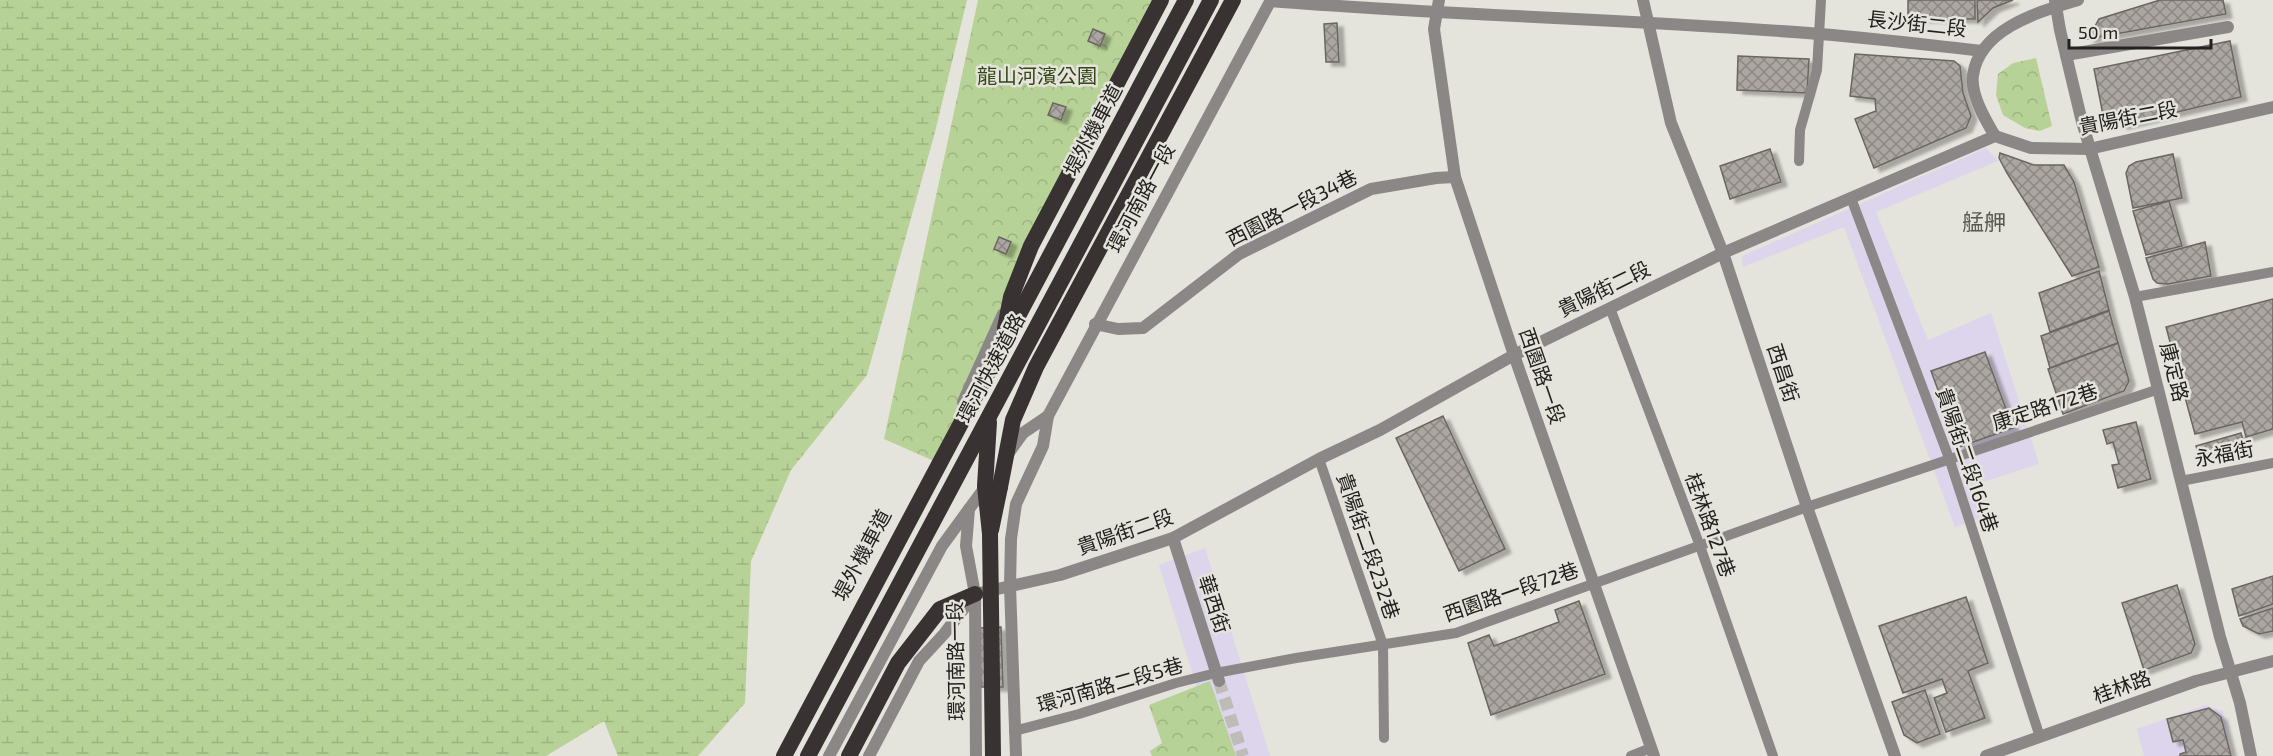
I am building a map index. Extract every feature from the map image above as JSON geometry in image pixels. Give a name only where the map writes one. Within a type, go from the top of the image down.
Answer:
[{"type":"highway","points":[[993,756],[990,534],[985,486],[990,413],[1011,297],[1031,246],[1161,0]]},
{"type":"highway","name":"環河快速道路","points":[[784,756],[1185,0]]},
{"type":"highway","name":"環河快速道路","points":[[808,756],[1211,0]]},
{"type":"highway","points":[[990,534],[1013,420],[1036,366],[1233,0]]},
{"type":"highway","points":[[849,756],[898,663],[940,609],[975,594]]},
{"type":"street","name":"堤外機車道","points":[[776,756],[885,555],[979,371],[1002,315],[1168,0]]},
{"type":"street","name":"堤外機車道","points":[[979,371],[1014,319],[1185,0]]},
{"type":"street","name":"長沙街二段","points":[[1270,0],[1403,12],[1439,6],[1820,34],[1982,51],[1995,35],[2056,3],[2078,0]]},
{"type":"street","name":"環河南路一段","points":[[1016,756],[1010,586],[1011,539],[1016,504],[1043,446],[1048,416],[1095,324],[1270,0]]},
{"type":"street","name":"西昌街","points":[[1643,0],[1646,23],[1671,123],[1723,253],[1807,507],[1895,756]]},
{"type":"street","name":"康定路","points":[[2056,3],[2089,149],[2098,169],[2135,297],[2240,703],[2251,756]]},
{"type":"street","name":"西園路一段","points":[[1439,6],[1434,29],[1455,177],[1514,355],[1652,752]]},
{"type":"street","points":[[2066,54],[2228,27]]},
{"type":"street","points":[[1982,51],[1973,76],[1979,109],[1995,136]]},
{"type":"street","name":"貴陽街二段","points":[[975,594],[1060,575],[1173,538],[1319,459],[1380,430],[1514,355],[1610,308],[1723,253],[1995,136],[2031,147],[2089,149],[2273,107]]},
{"type":"street","name":"西園路一段34巷","points":[[1095,324],[1118,329],[1143,328],[1239,254],[1371,189],[1455,177]]},
{"type":"street","name":"環河南路一段","points":[[976,756],[975,594],[966,546],[969,509],[1023,433],[1048,416]]},
{"type":"street","points":[[829,756],[942,546],[969,509]]},
{"type":"street","name":"華西街","points":[[1173,538],[1217,677]]},
{"type":"street","points":[[869,756],[919,661],[944,634],[975,594]]},
{"type":"street","name":"桂林路","points":[[1986,756],[2230,671],[2273,661]]},
{"type":"lane","points":[[1798,161],[1800,130],[1816,70],[1821,0]]},
{"type":"lane","name":"貴陽街二段164巷","points":[[1851,198],[1949,458],[2040,737]]},
{"type":"lane","points":[[2135,297],[2273,272]]},
{"type":"lane","name":"桂林路127巷","points":[[1610,308],[1700,546],[1773,756]]},
{"type":"lane","name":"康定路172巷","points":[[1807,507],[2158,389]]},
{"type":"lane","name":"貴陽街二段232巷","points":[[1319,459],[1383,645],[1384,738]]},
{"type":"lane","name":"永福街","points":[[2181,481],[2273,463]]},
{"type":"lane","name":"西園路一段72巷","points":[[1217,677],[1296,658],[1456,633],[1807,507]]},
{"type":"lane","name":"環河南路二段5巷","points":[[1014,731],[1079,714],[1176,683],[1217,677]]},
{"type":"lane","points":[[1631,756],[1652,752]]},
{"type":"shaded area","points":[[1986,148],[1998,161],[1876,212],[1928,340],[1991,313],[2039,464],[1974,485],[1984,517],[1955,527],[1844,227],[1743,267],[1742,256]]},
{"type":"shaded area","points":[[1205,548],[1270,756],[1218,756],[1159,565]]},
{"type":"shaded area","points":[[2206,705],[2223,711],[2232,756],[2144,756],[2137,729]]},
{"type":"green space","points":[[0,0],[967,0],[934,136],[867,375],[791,470],[751,561],[745,703],[698,756],[618,756],[604,721],[546,756],[0,756]]},
{"type":"green space","name":"龍山河濱公園","points":[[978,0],[1153,0],[934,461],[884,439]]},
{"type":"green space","points":[[2036,58],[2052,126],[2040,131],[2025,128],[2003,115],[1996,95],[1998,74],[2013,63]]},
{"type":"green space","points":[[1210,681],[1236,756],[1152,756],[1150,751],[1162,743],[1149,705]]},
{"type":"building","points":[[1908,0],[1975,0],[1975,19],[1908,18]]},
{"type":"building","points":[[1977,0],[2013,0],[1993,8],[1978,22]]},
{"type":"building","points":[[2160,0],[2223,0],[2226,14],[2088,39],[2099,19]]},
{"type":"building","points":[[1337,23],[1339,62],[1326,62],[1324,24]]},
{"type":"building","points":[[1093,29],[1105,34],[1100,46],[1088,41]]},
{"type":"building","points":[[2230,41],[2241,97],[2122,125],[2103,115],[2094,69]]},
{"type":"building","points":[[1855,54],[1954,61],[1960,66],[1963,93],[1971,116],[1966,128],[1874,168],[1855,119],[1876,111],[1875,99],[1850,96]]},
{"type":"building","points":[[1738,56],[1809,59],[1807,93],[1737,90]]},
{"type":"building","points":[[1053,103],[1066,107],[1061,120],[1048,115]]},
{"type":"building","points":[[1770,149],[1781,182],[1730,199],[1720,166]]},
{"type":"building","points":[[2000,153],[2034,165],[2064,165],[2074,182],[2099,267],[2072,276],[2007,173],[1999,158]]},
{"type":"building","points":[[2173,154],[2182,198],[2133,208],[2126,173],[2129,166],[2136,162]]},
{"type":"building","points":[[2169,201],[2182,246],[2146,255],[2133,211]]},
{"type":"building","points":[[999,237],[1011,242],[1006,254],[994,249]]},
{"type":"building","points":[[2205,242],[2211,276],[2168,284],[2157,283],[2153,279],[2146,258]]},
{"type":"building","points":[[2099,271],[2109,310],[2050,332],[2039,293]]},
{"type":"building","points":[[2273,299],[2273,429],[2246,437],[2242,422],[2195,434],[2166,327]]},
{"type":"building","points":[[2109,311],[2118,343],[2050,368],[2041,336]]},
{"type":"building","points":[[2118,343],[2129,381],[2124,391],[2063,414],[2048,369]]},
{"type":"building","points":[[1985,352],[2013,428],[1959,447],[1931,371]]},
{"type":"building","points":[[1443,416],[1505,549],[1459,571],[1396,438]]},
{"type":"building","points":[[2136,422],[2151,479],[2118,488],[2112,465],[2119,464],[2113,442],[2107,444],[2103,430]]},
{"type":"building","points":[[2241,433],[2244,443],[2199,456],[2196,446]]},
{"type":"building","points":[[2273,576],[2273,604],[2239,616],[2232,589]]},
{"type":"building","points":[[2177,585],[2195,644],[2191,653],[2144,670],[2122,603]]},
{"type":"building","points":[[1966,597],[1988,663],[1968,671],[1985,718],[1946,732],[1934,698],[1947,693],[1942,679],[1903,693],[1879,626]]},
{"type":"building","points":[[1579,601],[1605,674],[1491,715],[1468,643],[1489,635],[1494,646],[1559,622],[1555,610]]},
{"type":"building","points":[[2273,608],[2273,631],[2259,634],[2243,626],[2240,619]]},
{"type":"building","points":[[1001,627],[1003,687],[981,687],[979,628]]},
{"type":"building","points":[[1925,690],[1940,734],[1917,743],[1904,735],[1892,702]]},
{"type":"building","points":[[2209,708],[2221,717],[2231,756],[2180,756],[2186,752],[2183,740],[2173,742],[2167,719]]},
{"type":"tunnel","points":[[1219,681],[1243,756]]},
{"type":"district","name":"艋舺","points":[[1984,222]]}]
